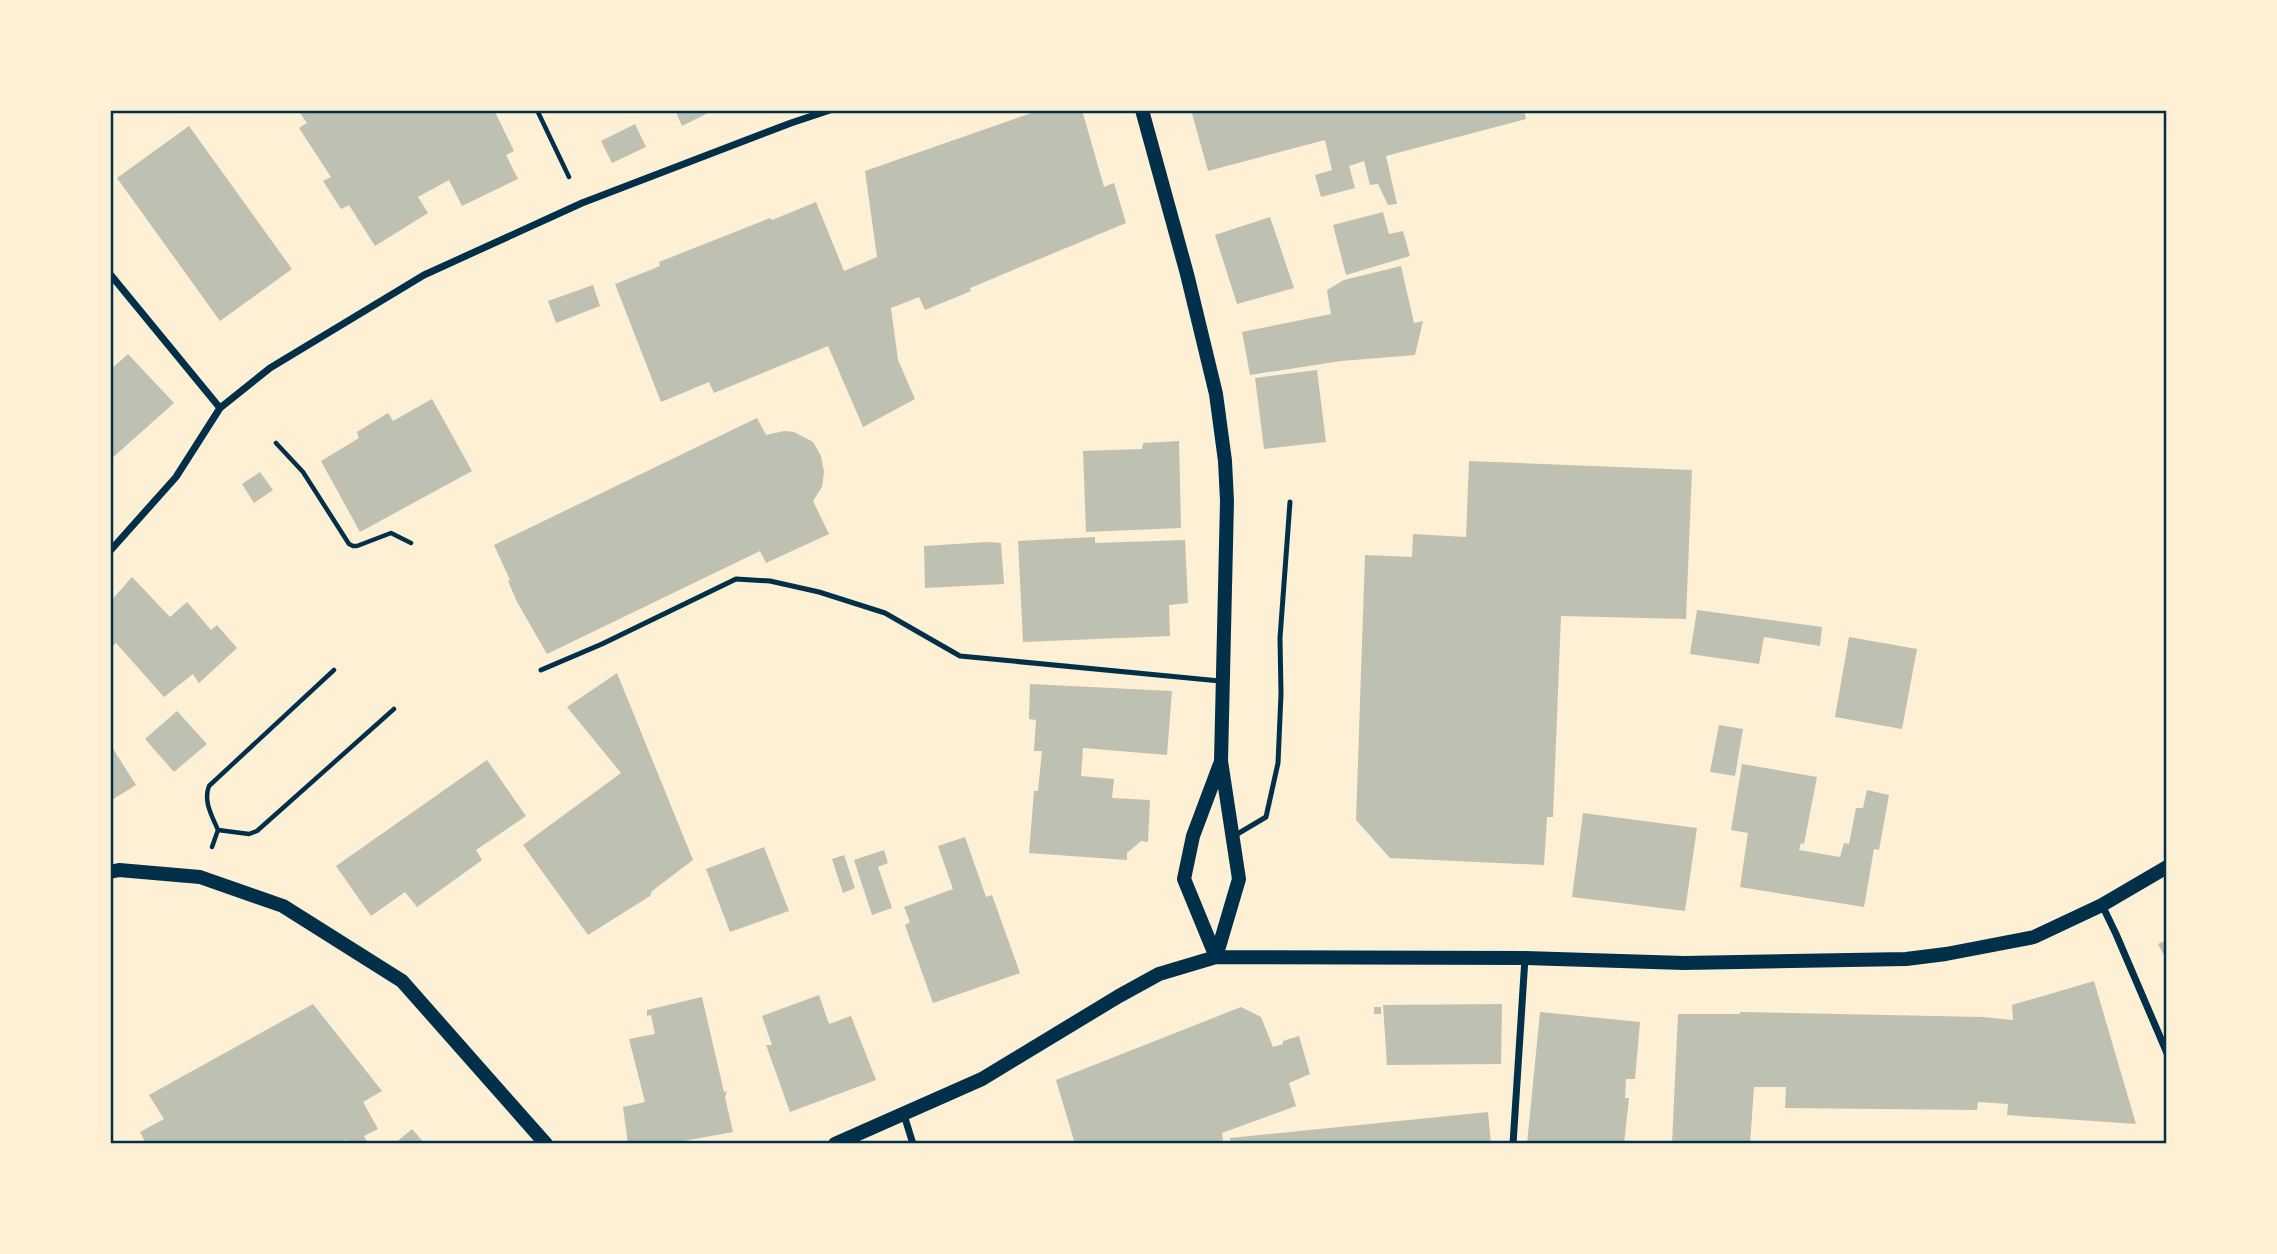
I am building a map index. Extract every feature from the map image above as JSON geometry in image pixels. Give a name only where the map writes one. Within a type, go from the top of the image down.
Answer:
[{"type":"main road","points":[[1142,110],[1187,274],[1216,394],[1225,460],[1227,501],[1221,761],[1239,878],[1230,917],[1216,957]]},
{"type":"main road","points":[[1216,957],[1184,878],[1193,836],[1221,761]]},
{"type":"main road","points":[[835,1144],[982,1079],[1159,974],[1216,957],[1525,958],[1684,963],[1906,959],[2034,937],[2102,905],[2167,867]]},
{"type":"main road","points":[[110,872],[120,870],[200,877],[283,906],[402,981],[546,1144]]},
{"type":"street","points":[[110,551],[176,477],[220,408],[270,368],[424,275],[582,203],[791,122],[830,110]]},
{"type":"street","points":[[110,274],[220,408]]},
{"type":"street","points":[[2102,905],[2167,1053]]},
{"type":"street","points":[[1513,1144],[1525,958]]},
{"type":"street","points":[[904,1115],[913,1144]]},
{"type":"lane","points":[[1234,836],[1266,817],[1278,763],[1280,638],[1290,502]]},
{"type":"lane","points":[[541,670],[736,579],[770,581],[819,592],[885,612],[960,656],[1224,681]]},
{"type":"path","points":[[537,110],[582,203]]},
{"type":"path","points":[[276,443],[303,472],[349,544],[357,546],[391,533],[411,543]]},
{"type":"path","points":[[200,877],[218,830],[206,794],[209,786],[334,670]]},
{"type":"path","points":[[218,830],[249,834],[257,831],[394,709]]},
{"type":"building","points":[[298,110],[494,110],[514,151],[506,155],[518,179],[462,206],[449,180],[418,197],[428,213],[375,246],[349,205],[341,209],[323,181],[331,177],[299,128],[307,123]]},
{"type":"building","points":[[675,110],[714,110],[682,126]]},
{"type":"building","points":[[1040,110],[1082,110],[1104,187],[1114,183],[1126,223],[970,288],[971,291],[925,310],[919,297],[891,308],[898,360],[915,399],[863,427],[828,346],[714,393],[709,382],[661,402],[615,284],[660,266],[659,262],[816,202],[844,271],[877,257],[865,171]]},
{"type":"building","points":[[1191,110],[1524,110],[1526,119],[1386,156],[1397,204],[1388,205],[1378,184],[1370,185],[1364,161],[1349,166],[1355,188],[1321,197],[1315,175],[1332,170],[1325,140],[1208,171]]},
{"type":"building","points":[[635,124],[646,147],[612,163],[601,141]]},
{"type":"building","points":[[189,126],[292,269],[220,321],[117,178]]},
{"type":"building","points":[[1383,212],[1389,234],[1403,231],[1410,256],[1346,275],[1333,225]]},
{"type":"building","points":[[1270,217],[1294,288],[1237,304],[1215,235]]},
{"type":"building","points":[[1401,266],[1414,323],[1423,321],[1415,355],[1341,361],[1250,375],[1242,332],[1331,314],[1327,290],[1344,280]]},
{"type":"building","points":[[593,285],[600,306],[556,323],[548,301]]},
{"type":"building","points":[[128,354],[174,403],[110,460],[110,370]]},
{"type":"building","points":[[1317,370],[1326,442],[1264,449],[1255,378]]},
{"type":"building","points":[[432,399],[472,471],[360,532],[321,461],[359,438],[357,432],[388,413],[393,421]]},
{"type":"building","points":[[757,418],[766,435],[794,432],[813,442],[821,456],[824,472],[822,487],[813,501],[829,534],[766,563],[760,551],[547,654],[517,602],[494,545]]},
{"type":"building","points":[[1179,441],[1181,528],[1086,532],[1083,451],[1142,449],[1143,443]]},
{"type":"building","points":[[1469,461],[1692,470],[1686,619],[1561,616],[1553,817],[1547,817],[1544,865],[1390,858],[1356,820],[1365,555],[1412,557],[1413,534],[1466,537]]},
{"type":"building","points":[[260,472],[273,490],[254,503],[242,484]]},
{"type":"building","points":[[1095,537],[1095,543],[1185,540],[1188,603],[1169,605],[1170,636],[1023,642],[1018,541]]},
{"type":"building","points":[[1001,543],[1004,584],[925,588],[924,546]]},
{"type":"building","points":[[132,577],[170,617],[187,602],[211,630],[217,625],[237,648],[199,683],[193,674],[164,697],[116,643],[110,649],[110,602]]},
{"type":"building","points":[[1697,610],[1822,627],[1820,646],[1764,637],[1759,664],[1690,654]]},
{"type":"building","points":[[1849,637],[1917,649],[1902,729],[1835,717]]},
{"type":"building","points":[[617,673],[693,860],[652,891],[650,896],[588,935],[523,845],[621,773],[567,707]]},
{"type":"building","points":[[1030,684],[1172,691],[1167,755],[1083,748],[1081,776],[1114,779],[1112,798],[1150,800],[1148,842],[1141,841],[1127,853],[1127,860],[1029,853],[1034,791],[1038,791],[1042,751],[1034,751],[1036,720],[1029,719]]},
{"type":"building","points":[[177,711],[207,744],[174,772],[145,739]]},
{"type":"building","points":[[1719,725],[1743,729],[1735,776],[1710,772]]},
{"type":"building","points":[[110,744],[136,785],[110,801]]},
{"type":"building","points":[[487,760],[526,816],[476,850],[482,860],[417,907],[405,892],[371,916],[336,866]]},
{"type":"building","points":[[1742,764],[1817,777],[1804,844],[1801,843],[1799,850],[1840,857],[1844,843],[1849,844],[1856,808],[1863,808],[1867,790],[1889,795],[1879,850],[1874,849],[1864,907],[1740,887],[1748,833],[1731,830]]},
{"type":"building","points":[[1583,813],[1697,828],[1685,911],[1572,897]]},
{"type":"building","points":[[965,837],[986,897],[992,895],[1020,973],[933,1003],[905,925],[910,922],[904,907],[953,889],[938,846]]},
{"type":"building","points":[[764,847],[789,911],[730,932],[706,869]]},
{"type":"building","points":[[884,850],[888,863],[878,867],[892,908],[872,915],[854,860]]},
{"type":"building","points":[[844,855],[855,888],[843,893],[832,859]]},
{"type":"building","points":[[2167,940],[2167,961],[2158,944]]},
{"type":"building","points":[[2094,981],[2136,1124],[2007,1115],[2008,1104],[1978,1102],[1977,1110],[1785,1108],[1786,1087],[1754,1087],[1750,1144],[1672,1144],[1678,1014],[1740,1012],[1983,1017],[2013,1020],[2012,1005]]},
{"type":"building","points":[[819,995],[829,1024],[851,1016],[876,1080],[790,1112],[766,1045],[772,1045],[762,1016]]},
{"type":"building","points":[[702,997],[724,1092],[727,1091],[725,1097],[733,1132],[667,1144],[628,1144],[623,1107],[645,1102],[629,1039],[655,1034],[651,1015],[647,1016],[647,1010]]},
{"type":"building","points":[[313,1004],[382,1091],[363,1102],[378,1129],[364,1136],[368,1144],[351,1144],[346,1140],[339,1144],[146,1144],[140,1132],[164,1119],[149,1095]]},
{"type":"building","points":[[1502,1004],[1501,1064],[1387,1065],[1383,1005]]},
{"type":"building","points":[[1241,1007],[1261,1017],[1273,1047],[1299,1036],[1310,1074],[1289,1083],[1296,1106],[1222,1133],[1223,1140],[1215,1144],[1075,1144],[1056,1080]]},
{"type":"building","points":[[1374,1007],[1381,1007],[1381,1014],[1374,1014]]},
{"type":"building","points":[[1540,1012],[1640,1022],[1635,1079],[1626,1079],[1625,1098],[1629,1098],[1624,1144],[1527,1144]]},
{"type":"building","points":[[1488,1112],[1491,1144],[1231,1144],[1230,1138]]},
{"type":"building","points":[[412,1129],[425,1144],[394,1144]]}]
